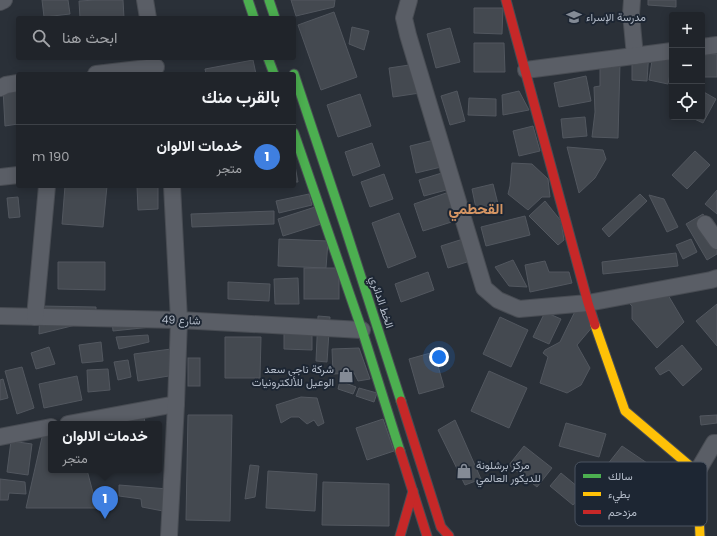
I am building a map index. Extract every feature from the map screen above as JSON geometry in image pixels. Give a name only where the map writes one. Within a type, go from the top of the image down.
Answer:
[{"type":"main road","points":[[248,0],[253,16]]},
{"type":"main road","points":[[269,0],[274,16]]},
{"type":"main road","points":[[506,0],[588,303],[625,411],[685,462]]},
{"type":"main road","points":[[269,60],[273,72]]},
{"type":"main road","name":"الخط الدائري","points":[[290,63],[293,72]]},
{"type":"main road","name":"الخط الدائري","points":[[296,80],[345,227],[441,527],[449,536]]},
{"type":"main road","points":[[296,139],[362,330],[427,536]]},
{"type":"main road","points":[[328,233],[345,227]]},
{"type":"main road","points":[[400,536],[413,491]]},
{"type":"main road","points":[[700,526],[700,536]]},
{"type":"street","points":[[0,2],[4,0]]},
{"type":"street","points":[[145,0],[148,16]]},
{"type":"street","points":[[409,0],[404,18],[408,35],[484,288],[498,300],[519,309],[588,303],[717,278]]},
{"type":"street","points":[[632,0],[631,14],[635,56]]},
{"type":"street","points":[[705,47],[717,45]]},
{"type":"street","points":[[526,70],[669,51]]},
{"type":"street","points":[[111,72],[156,66]]},
{"type":"street","points":[[0,88],[16,83]]},
{"type":"street","points":[[0,177],[16,175]]},
{"type":"street","points":[[35,316],[47,188]]},
{"type":"street","points":[[170,536],[179,320],[172,188]]},
{"type":"street","points":[[705,224],[717,241]]},
{"type":"street","name":"شارع 49","points":[[0,316],[179,320],[362,330]]},
{"type":"street","points":[[84,421],[176,404]]},
{"type":"street","points":[[0,436],[48,428]]},
{"type":"street","points":[[703,462],[714,443],[717,443]]},
{"type":"building","points":[[42,0],[68,0],[70,14],[44,16]]},
{"type":"building","points":[[123,0],[124,16],[80,16],[79,1]]},
{"type":"building","points":[[291,0],[335,0],[334,7],[296,16]]},
{"type":"building","points":[[648,0],[676,0],[676,7],[648,5]]},
{"type":"building","points":[[474,8],[503,8],[502,34],[474,33]]},
{"type":"building","points":[[334,12],[357,77],[321,90],[298,25]]},
{"type":"building","points":[[352,27],[369,31],[364,50],[349,44]]},
{"type":"building","points":[[450,28],[460,62],[436,68],[427,34]]},
{"type":"building","points":[[474,43],[504,43],[505,72],[474,72]]},
{"type":"building","points":[[649,51],[647,81],[632,80],[632,52]]},
{"type":"building","points":[[653,54],[669,54],[668,84],[649,80]]},
{"type":"building","points":[[717,54],[717,77],[705,77],[705,55]]},
{"type":"building","points":[[253,60],[256,72],[206,72],[205,69]]},
{"type":"building","points":[[600,63],[620,63],[618,138],[592,137],[595,112],[594,87],[600,86]]},
{"type":"building","points":[[416,64],[420,93],[393,97],[389,68]]},
{"type":"building","points":[[586,76],[591,101],[559,107],[554,83]]},
{"type":"building","points":[[16,87],[16,124],[5,126],[3,89]]},
{"type":"building","points":[[457,91],[465,121],[450,125],[441,96]]},
{"type":"building","points":[[519,91],[529,110],[503,115],[502,95]]},
{"type":"building","points":[[705,93],[716,99],[705,119]]},
{"type":"building","points":[[360,94],[371,126],[338,137],[327,105]]},
{"type":"building","points":[[469,98],[496,99],[496,116],[468,115]]},
{"type":"building","points":[[585,117],[587,136],[563,138],[561,119]]},
{"type":"building","points":[[696,120],[705,120],[703,123]]},
{"type":"building","points":[[533,126],[540,151],[519,156],[513,131]]},
{"type":"building","points":[[434,140],[441,167],[416,173],[410,146]]},
{"type":"building","points":[[372,143],[380,166],[353,176],[345,152]]},
{"type":"building","points":[[567,147],[603,150],[606,159],[595,178],[579,193]]},
{"type":"building","points":[[695,151],[710,165],[687,189],[672,175]]},
{"type":"building","points":[[512,163],[532,164],[548,179],[550,197],[542,197],[528,210],[508,194]]},
{"type":"building","points":[[296,171],[298,182],[296,182]]},
{"type":"building","points":[[445,172],[450,189],[424,196],[419,180]]},
{"type":"building","points":[[384,174],[393,199],[370,207],[361,182]]},
{"type":"building","points":[[493,184],[499,208],[477,213],[472,189]]},
{"type":"building","points":[[65,188],[107,188],[103,227],[62,224]]},
{"type":"building","points":[[137,188],[158,188],[158,209],[138,210]]},
{"type":"building","points":[[717,190],[717,214],[705,204]]},
{"type":"building","points":[[452,191],[461,219],[423,231],[414,204]]},
{"type":"building","points":[[309,194],[312,205],[279,213],[276,201]]},
{"type":"building","points":[[640,194],[647,201],[609,237],[602,229]]},
{"type":"building","points":[[649,195],[664,199],[678,227],[667,232]]},
{"type":"building","points":[[18,197],[20,217],[9,218],[7,198]]},
{"type":"building","points":[[545,201],[561,221],[564,240],[558,245],[529,216]]},
{"type":"building","points":[[315,207],[321,224],[283,236],[278,219]]},
{"type":"building","points":[[274,211],[274,224],[192,227],[191,214]]},
{"type":"building","points":[[399,213],[416,257],[388,268],[372,223]]},
{"type":"building","points":[[703,214],[717,238],[717,254],[707,260],[686,224]]},
{"type":"building","points":[[525,216],[530,235],[486,246],[481,227]]},
{"type":"building","points":[[279,239],[328,241],[326,268],[278,266]]},
{"type":"building","points":[[463,239],[470,261],[448,268],[441,246]]},
{"type":"building","points":[[691,239],[697,252],[683,259],[676,245]]},
{"type":"building","points":[[676,253],[678,266],[603,274],[602,262]]},
{"type":"building","points":[[513,260],[527,287],[509,286],[495,267]]},
{"type":"building","points":[[545,261],[549,272],[569,272],[572,283],[530,292],[525,265]]},
{"type":"building","points":[[58,262],[105,262],[105,290],[58,289]]},
{"type":"building","points":[[304,268],[339,268],[339,299],[304,299]]},
{"type":"building","points":[[428,272],[434,290],[401,302],[395,284]]},
{"type":"building","points":[[298,278],[299,304],[275,304],[274,279]]},
{"type":"building","points":[[228,282],[270,284],[269,301],[228,299]]},
{"type":"building","points":[[668,295],[684,322],[657,348],[632,319],[632,306],[626,300]]},
{"type":"building","points":[[581,299],[594,325],[577,345],[590,368],[581,385],[567,393],[540,383],[548,357],[543,353],[545,350],[560,342]]},
{"type":"building","points":[[717,304],[717,346],[696,321]]},
{"type":"building","points":[[40,306],[96,307],[96,320],[39,334]]},
{"type":"building","points":[[545,312],[561,319],[549,344],[533,337]]},
{"type":"building","points":[[318,316],[330,317],[327,362],[316,361]]},
{"type":"building","points":[[500,317],[528,330],[511,367],[483,354]]},
{"type":"building","points":[[112,320],[151,327],[113,331]]},
{"type":"building","points":[[284,331],[312,332],[312,350],[284,349]]},
{"type":"building","points":[[148,335],[149,342],[119,349],[116,337]]},
{"type":"building","points":[[225,337],[261,337],[260,378],[225,378]]},
{"type":"building","points":[[101,342],[103,361],[82,363],[79,345]]},
{"type":"building","points":[[682,345],[702,369],[683,386],[669,370],[660,375],[655,368]]},
{"type":"building","points":[[49,347],[55,364],[36,369],[31,353]]},
{"type":"building","points":[[359,348],[370,379],[358,381],[354,373],[333,374],[332,349]]},
{"type":"building","points":[[171,349],[175,375],[138,381],[134,354]]},
{"type":"building","points":[[434,352],[444,387],[419,394],[409,359]]},
{"type":"building","points":[[188,358],[200,358],[200,386],[188,386]]},
{"type":"building","points":[[128,360],[131,377],[118,380],[114,362]]},
{"type":"building","points":[[22,367],[34,408],[17,414],[5,371]]},
{"type":"building","points":[[108,369],[110,390],[88,392],[87,370]]},
{"type":"building","points":[[489,371],[527,388],[509,428],[471,411]]},
{"type":"building","points":[[77,376],[82,400],[44,408],[39,384]]},
{"type":"building","points":[[3,379],[8,398],[0,400],[0,380]]},
{"type":"building","points":[[340,381],[356,387],[353,394],[338,389]]},
{"type":"building","points":[[359,388],[377,393],[374,402],[356,396]]},
{"type":"building","points":[[301,397],[317,398],[324,423],[318,426],[314,420],[307,424],[299,417],[291,417],[281,423],[276,405]]},
{"type":"building","points":[[188,415],[232,415],[230,521],[186,520]]},
{"type":"building","points":[[717,415],[717,423],[701,425],[700,416]]},
{"type":"building","points":[[144,416],[145,421],[113,421]]},
{"type":"building","points":[[383,419],[394,451],[367,460],[356,428]]},
{"type":"building","points":[[455,420],[481,479],[465,485],[438,430]]},
{"type":"building","points":[[566,423],[606,434],[599,457],[559,446]]},
{"type":"building","points":[[43,433],[48,433],[48,473],[88,473],[97,508],[26,508]]},
{"type":"building","points":[[11,441],[32,444],[28,475],[7,472]]},
{"type":"building","points":[[524,446],[552,468],[537,487],[509,465]]},
{"type":"building","points":[[622,446],[646,462],[609,462]]},
{"type":"building","points":[[250,465],[259,466],[255,497],[245,499]]},
{"type":"building","points":[[268,471],[317,474],[315,511],[266,508]]},
{"type":"building","points":[[561,473],[575,485],[575,503],[573,505],[550,486]]},
{"type":"building","points":[[0,479],[25,482],[26,494],[9,493],[8,500],[0,500]]},
{"type":"building","points":[[323,482],[389,484],[389,526],[322,525]]},
{"type":"building","points":[[119,485],[168,489],[163,511],[142,507],[141,499],[119,496]]},
{"type":"traffic: fast","points":[[248,0],[253,16]]},
{"type":"traffic: fast","points":[[269,0],[274,16]]},
{"type":"traffic: fast","points":[[269,60],[273,72]]},
{"type":"traffic: fast","points":[[296,80],[401,401]]},
{"type":"traffic: fast","points":[[296,139],[362,330],[400,451]]},
{"type":"traffic: slow","points":[[595,325],[625,411],[685,462]]},
{"type":"traffic: slow","points":[[700,526],[700,536]]},
{"type":"traffic: jam","points":[[506,0],[595,325]]},
{"type":"traffic: jam","points":[[401,401],[441,527],[449,536]]},
{"type":"traffic: jam","points":[[400,451],[427,536]]},
{"type":"traffic: jam","points":[[400,536],[413,491]]},
{"type":"place","name":"مدرسة الإسراء","points":[[574,17]]},
{"type":"place","name":"شركة ناجي سعد الوعيل للألكترونيات","points":[[346,375]]},
{"type":"place","name":"مركز برشلونة للديكور العالمي","points":[[464,471]]},
{"type":"place","name":"خدمات الالوان","points":[[105,519]]},
{"type":"district","name":"القحطمي","points":[[476,208]]}]
